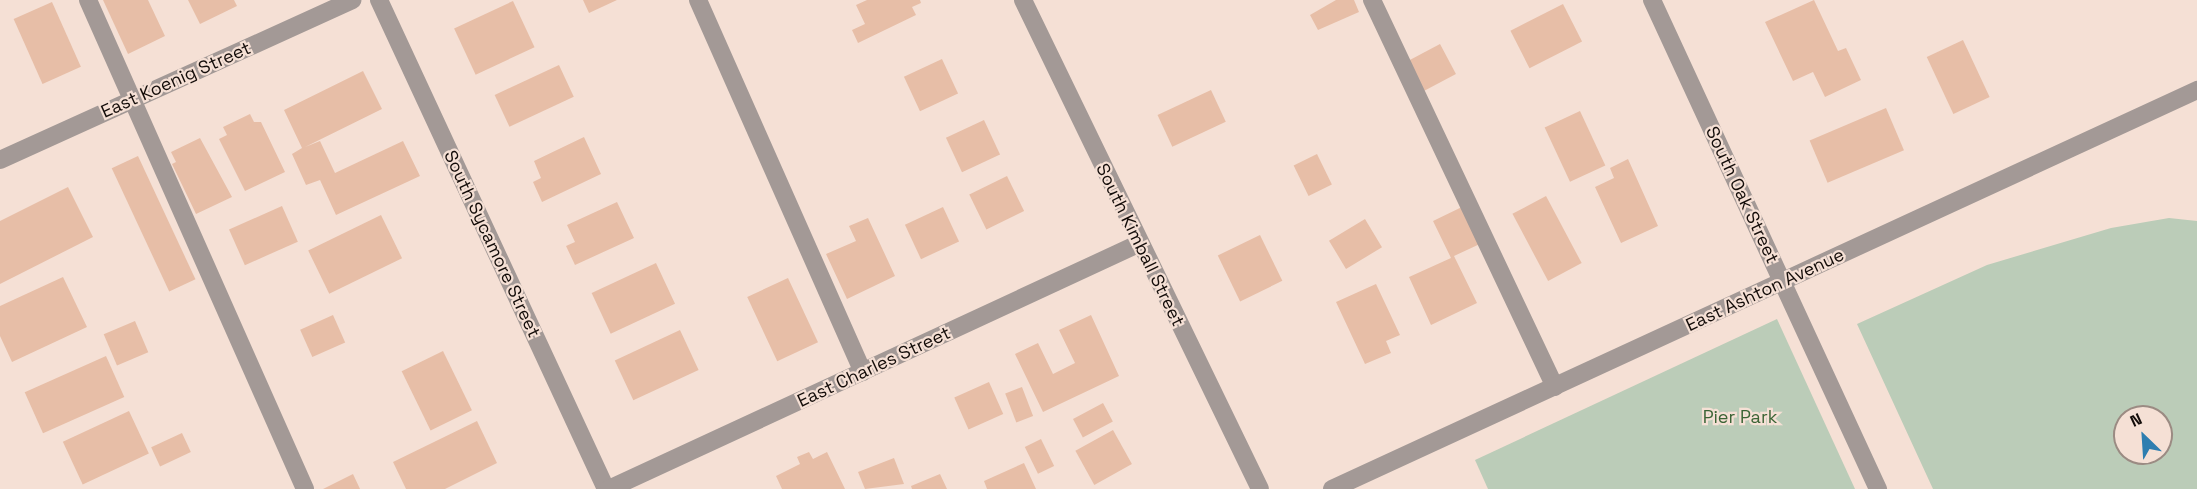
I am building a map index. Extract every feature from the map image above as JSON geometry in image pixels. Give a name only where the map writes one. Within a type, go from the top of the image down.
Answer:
[{"type":"street","points":[[88,0],[135,99],[305,489]]},
{"type":"street","name":"East Koenig Street","points":[[0,160],[352,0]]},
{"type":"street","name":"South Sycamore Street","points":[[379,0],[607,489]]},
{"type":"street","points":[[698,0],[863,372]]},
{"type":"street","name":"South Kimball Street","points":[[1023,0],[1138,243],[1260,489]]},
{"type":"street","points":[[1372,0],[1554,387]]},
{"type":"street","name":"South Oak Street","points":[[1652,0],[1878,489]]},
{"type":"street","name":"East Ashton Avenue","points":[[1332,489],[2197,90]]},
{"type":"street","name":"East Charles Street","points":[[607,489],[1138,243]]},
{"type":"green space","points":[[2169,218],[2197,221],[2197,489],[1933,489],[1857,324],[1987,265],[2111,228]]},
{"type":"green space","name":"Pier Park","points":[[1777,319],[1855,489],[1488,489],[1475,460]]},
{"type":"building","points":[[103,0],[148,0],[165,36],[128,54]]},
{"type":"building","points":[[188,0],[234,0],[237,6],[200,24]]},
{"type":"building","points":[[583,0],[617,0],[589,13]]},
{"type":"building","points":[[867,0],[920,0],[921,3],[912,7],[916,15],[858,43],[852,30],[865,24],[856,5]]},
{"type":"building","points":[[1336,0],[1354,0],[1359,12],[1318,30],[1310,15]]},
{"type":"building","points":[[1814,0],[1838,51],[1846,48],[1861,80],[1825,97],[1813,72],[1793,81],[1765,22]]},
{"type":"building","points":[[513,1],[535,47],[476,75],[454,28]]},
{"type":"building","points":[[52,2],[81,67],[43,84],[14,19]]},
{"type":"building","points":[[1563,4],[1582,41],[1529,68],[1510,31]]},
{"type":"building","points":[[1963,40],[1990,97],[1953,114],[1927,57]]},
{"type":"building","points":[[1440,44],[1456,74],[1422,92],[1406,62]]},
{"type":"building","points":[[942,59],[958,93],[920,111],[904,77]]},
{"type":"building","points":[[559,65],[574,97],[509,127],[495,95]]},
{"type":"building","points":[[363,71],[382,109],[305,147],[320,141],[335,173],[403,141],[420,176],[336,215],[320,180],[306,185],[292,154],[302,148],[284,110]]},
{"type":"building","points":[[1211,90],[1226,122],[1172,147],[1158,115]]},
{"type":"building","points":[[1886,108],[1904,150],[1828,183],[1810,140]]},
{"type":"building","points":[[1580,111],[1605,165],[1570,182],[1545,127]]},
{"type":"building","points":[[250,114],[254,122],[261,122],[285,172],[245,191],[219,139],[227,135],[223,127]]},
{"type":"building","points":[[984,120],[1000,154],[962,172],[946,138]]},
{"type":"building","points":[[584,137],[601,174],[542,202],[533,182],[541,178],[534,161]]},
{"type":"building","points":[[200,138],[232,197],[196,214],[172,164],[176,162],[171,152]]},
{"type":"building","points":[[1317,154],[1332,185],[1309,196],[1294,165]]},
{"type":"building","points":[[138,156],[195,279],[169,292],[112,168]]},
{"type":"building","points":[[1628,159],[1658,226],[1621,243],[1595,187],[1614,178],[1610,168]]},
{"type":"building","points":[[1007,176],[1024,211],[986,229],[969,194]]},
{"type":"building","points":[[68,187],[93,237],[0,284],[0,221]]},
{"type":"building","points":[[1546,196],[1582,263],[1548,281],[1512,214]]},
{"type":"building","points":[[617,202],[634,238],[575,265],[566,246],[575,242],[567,225]]},
{"type":"building","points":[[282,206],[298,242],[245,265],[229,230]]},
{"type":"building","points":[[1464,206],[1482,243],[1454,256],[1477,303],[1431,325],[1409,277],[1451,258],[1433,221]]},
{"type":"building","points":[[943,207],[959,241],[921,259],[905,225]]},
{"type":"building","points":[[381,215],[402,258],[329,294],[308,251]]},
{"type":"building","points":[[868,218],[895,276],[847,299],[826,254],[856,241],[849,226]]},
{"type":"building","points":[[1365,219],[1382,247],[1346,269],[1329,241]]},
{"type":"building","points":[[1260,235],[1282,281],[1240,301],[1218,256]]},
{"type":"building","points":[[656,263],[675,304],[611,334],[592,293]]},
{"type":"building","points":[[63,277],[87,327],[12,362],[0,336],[0,306]]},
{"type":"building","points":[[788,278],[818,342],[777,361],[747,297]]},
{"type":"building","points":[[1376,284],[1400,335],[1386,341],[1391,353],[1365,364],[1336,302]]},
{"type":"building","points":[[333,315],[345,342],[312,357],[300,330]]},
{"type":"building","points":[[1091,315],[1119,376],[1043,412],[1015,354],[1038,343],[1053,374],[1075,363],[1059,330]]},
{"type":"building","points":[[135,321],[148,352],[117,366],[104,334]]},
{"type":"building","points":[[680,330],[699,370],[633,400],[615,360]]},
{"type":"building","points":[[443,351],[472,410],[431,430],[402,371]]},
{"type":"building","points":[[106,356],[124,397],[43,433],[25,392]]},
{"type":"building","points":[[989,382],[1003,414],[969,429],[954,397]]},
{"type":"building","points":[[1022,387],[1033,416],[1016,422],[1005,393]]},
{"type":"building","points":[[1103,403],[1113,422],[1083,438],[1073,419]]},
{"type":"building","points":[[129,411],[149,454],[83,484],[63,442]]},
{"type":"building","points":[[477,421],[497,463],[445,489],[406,489],[393,462]]},
{"type":"building","points":[[1113,430],[1132,464],[1094,485],[1075,451]]},
{"type":"building","points":[[182,433],[191,452],[160,466],[151,447]]},
{"type":"building","points":[[1041,439],[1054,466],[1038,474],[1025,447]]},
{"type":"building","points":[[809,452],[813,459],[827,452],[845,489],[782,489],[776,476],[800,464],[797,457]]},
{"type":"building","points":[[894,458],[904,484],[865,489],[858,472]]},
{"type":"building","points":[[1024,463],[1036,489],[987,489],[984,481]]},
{"type":"building","points":[[353,474],[360,489],[323,489]]},
{"type":"building","points":[[940,474],[947,489],[912,489],[911,486]]}]
